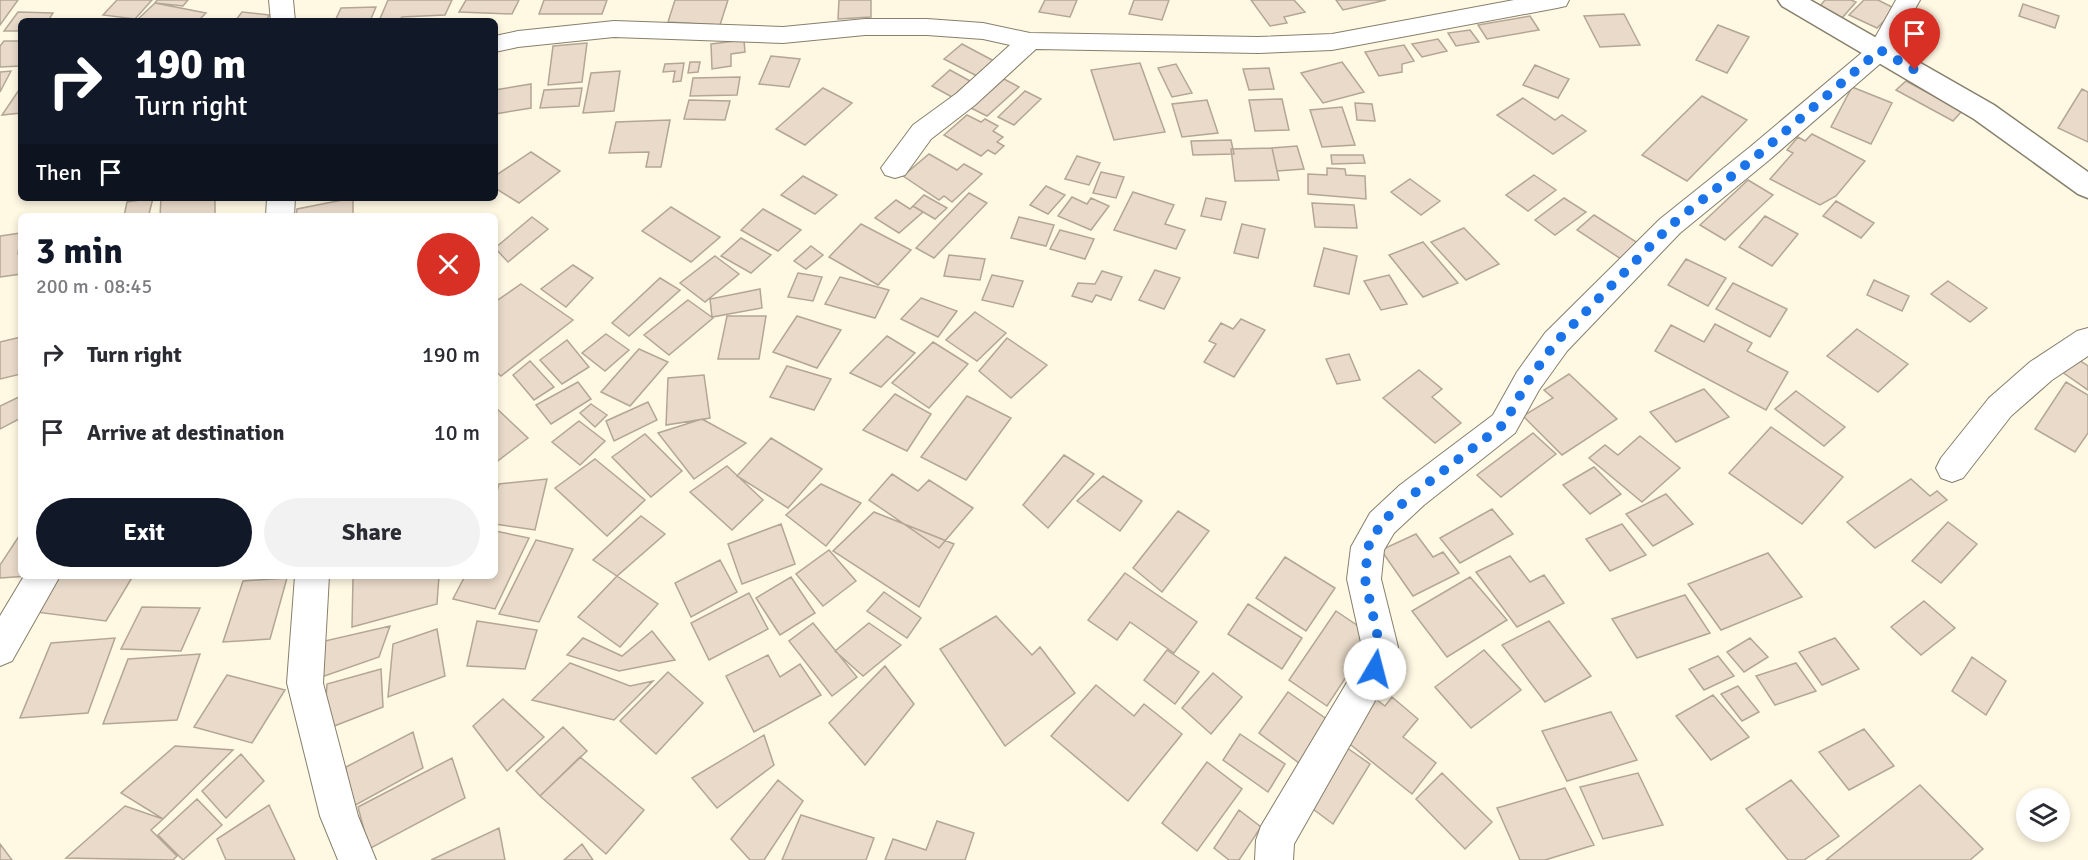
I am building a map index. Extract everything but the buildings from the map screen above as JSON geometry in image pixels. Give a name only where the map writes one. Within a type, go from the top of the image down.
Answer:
[{"type":"street","points":[[281,0],[283,18]]},
{"type":"street","points":[[498,43],[518,39],[614,29],[783,35],[865,27],[927,27],[982,31],[1030,41],[1258,45],[1332,42],[1557,0]]},
{"type":"street","points":[[1791,0],[1984,112],[2088,187]]},
{"type":"street","points":[[1274,860],[1275,840],[1375,669],[1380,647],[1365,579],[1368,547],[1382,522],[1412,495],[1504,424],[1528,381],[1556,342],[1670,226],[1759,154],[1880,50],[1908,0]]},
{"type":"street","points":[[895,168],[922,132],[966,99],[1030,41]]},
{"type":"street","points":[[1952,468],[2000,407],[2041,371],[2088,340]]},
{"type":"street","points":[[0,650],[41,579]]},
{"type":"street","points":[[312,579],[304,683],[339,816],[357,860]]},
{"type":"route","points":[[1375,669],[1380,647],[1365,579],[1368,547],[1382,522],[1412,495],[1504,424],[1528,381],[1556,342],[1670,226],[1759,154],[1880,50],[1915,70]]}]
